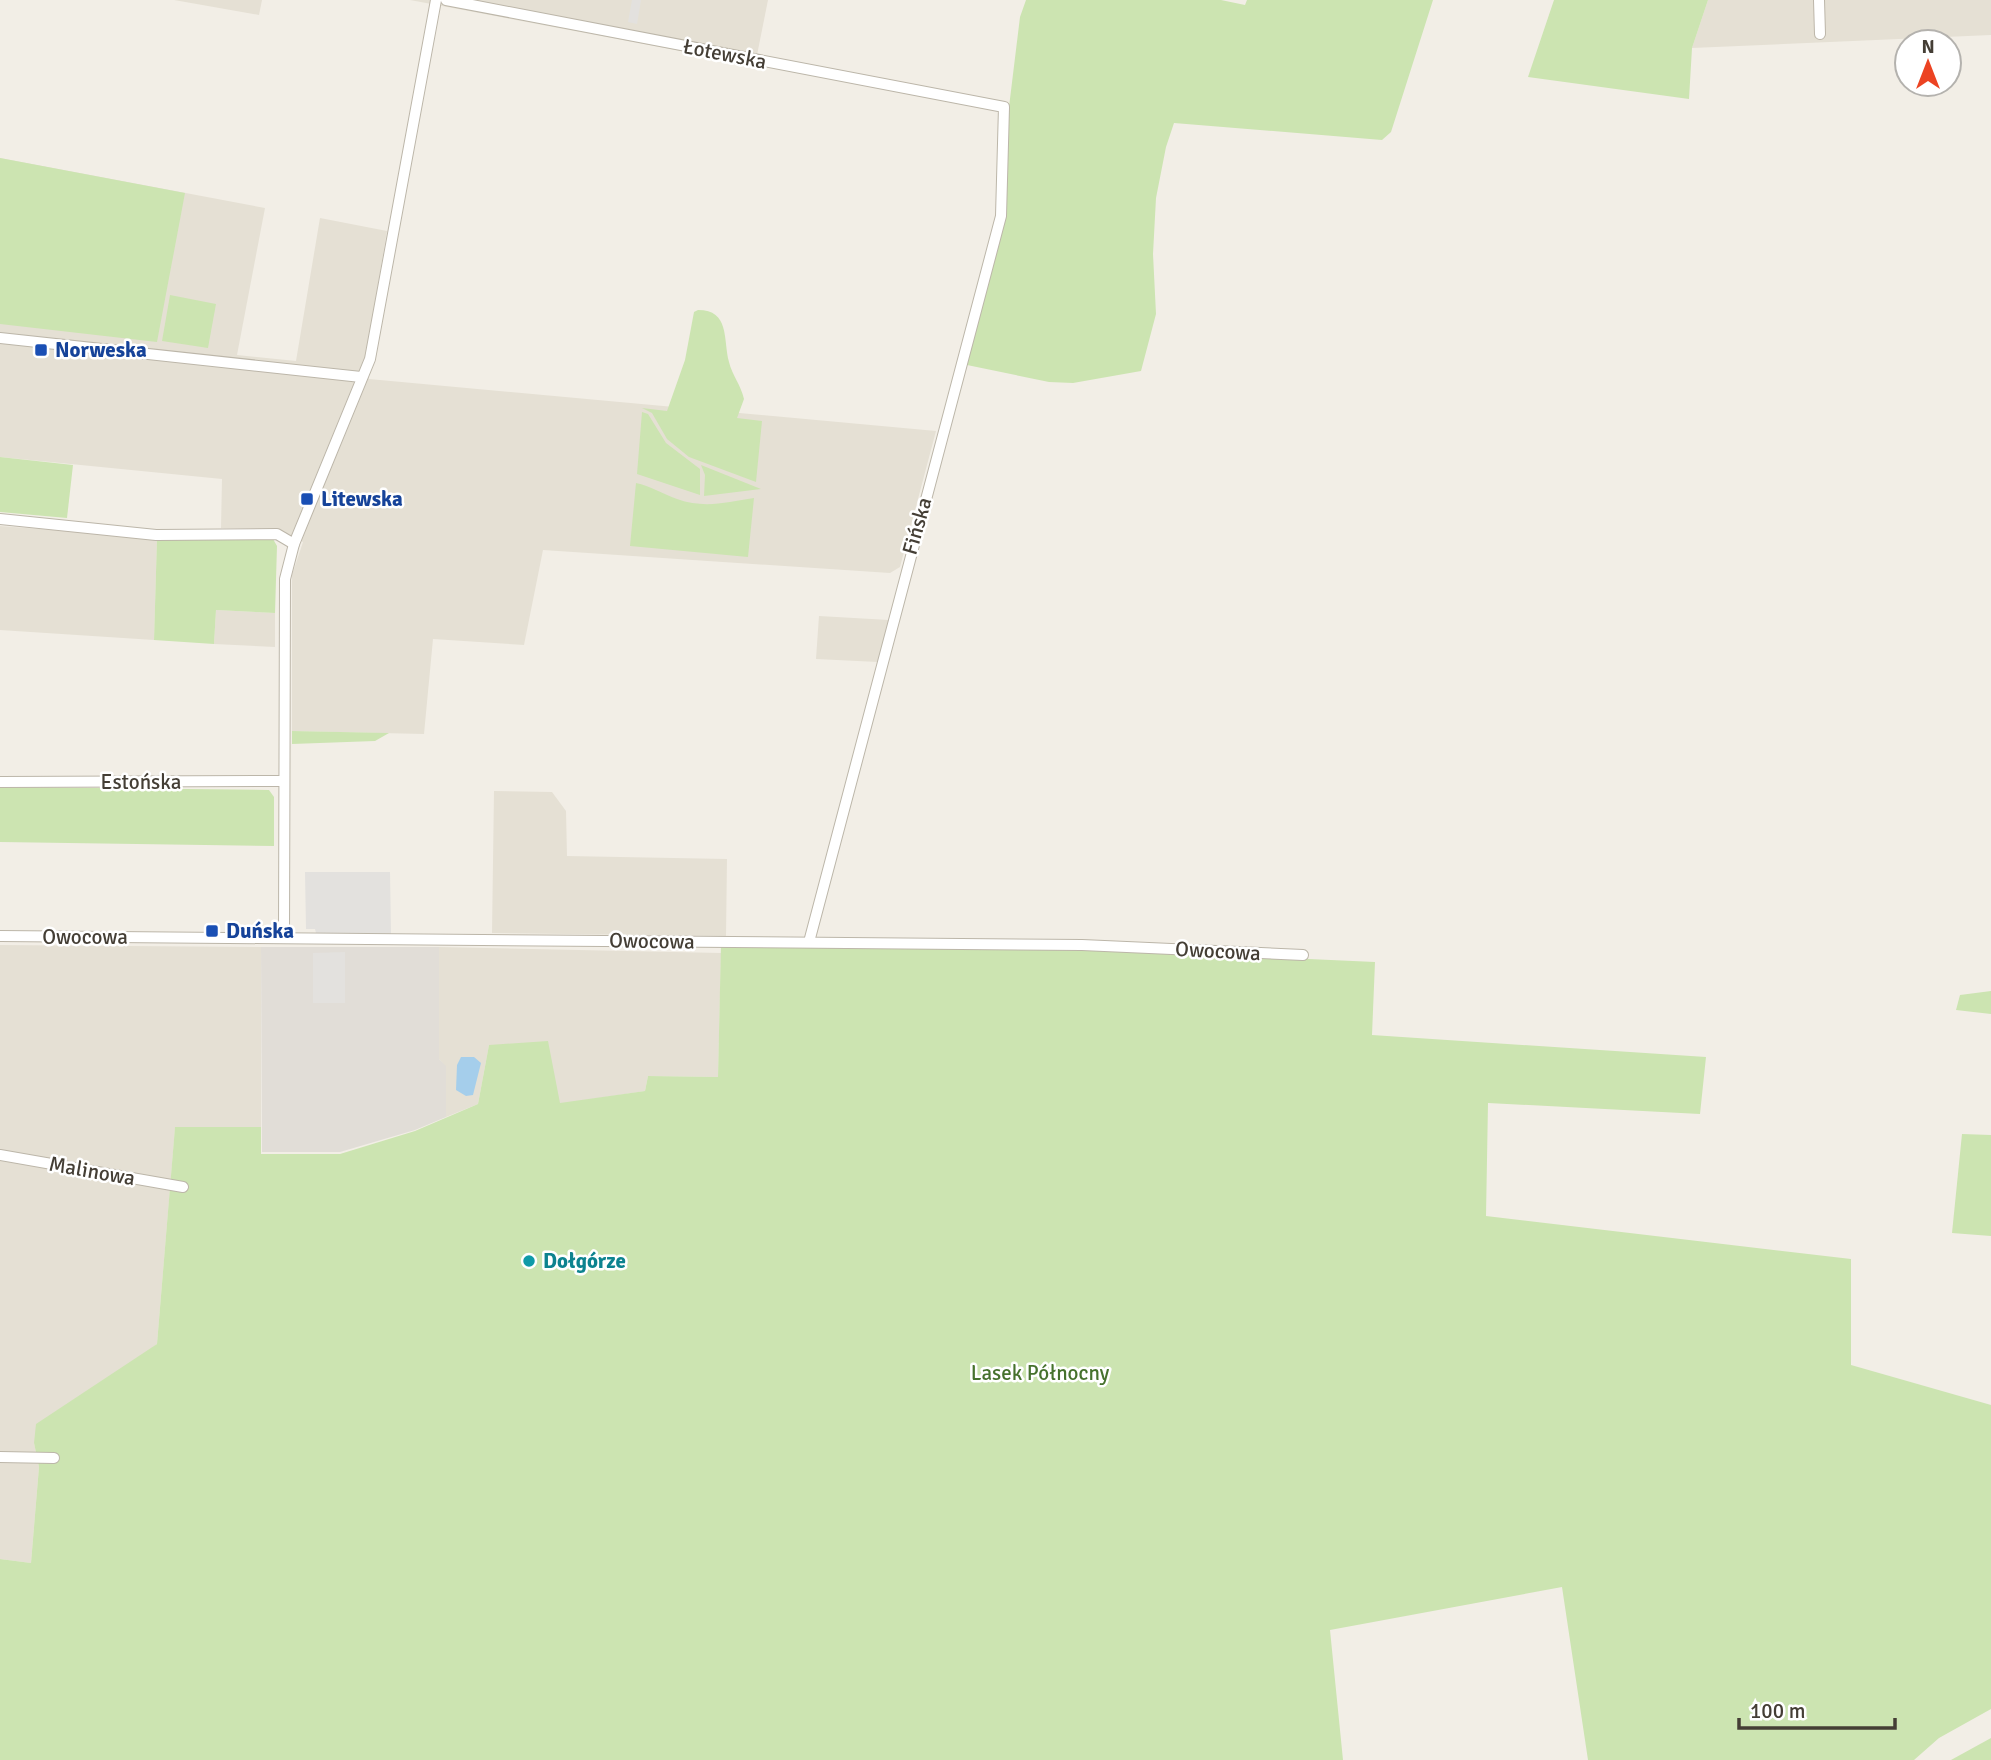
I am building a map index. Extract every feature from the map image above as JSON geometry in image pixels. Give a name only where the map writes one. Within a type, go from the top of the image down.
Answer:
[{"type":"street","points":[[284,938],[284,589],[294,544],[370,359],[436,0]]},
{"type":"street","name":"Łotewska","points":[[446,0],[1004,107]]},
{"type":"street","points":[[1819,0],[1820,34]]},
{"type":"street","name":"Fińska","points":[[809,942],[1001,216],[1004,107]]},
{"type":"street","points":[[0,338],[361,377]]},
{"type":"street","points":[[0,519],[156,535],[277,534],[294,544]]},
{"type":"street","name":"Estońska","points":[[0,782],[282,781]]},
{"type":"street","name":"Owocowa","points":[[0,936],[1082,945],[1303,955]]},
{"type":"street","name":"Malinowa","points":[[0,1155],[183,1187]]},
{"type":"street","points":[[0,1457],[54,1458]]},
{"type":"shaded area","points":[[174,0],[262,0],[259,15]]},
{"type":"shaded area","points":[[410,0],[768,0],[755,65]]},
{"type":"shaded area","points":[[632,0],[641,0],[637,24],[628,22]]},
{"type":"shaded area","points":[[1708,0],[1991,0],[1991,35],[1963,36],[1963,28],[1893,28],[1893,39],[1692,48]]},
{"type":"shaded area","points":[[0,158],[265,208],[237,355],[296,361],[320,218],[387,231],[364,367],[369,379],[936,431],[900,567],[890,573],[543,550],[524,645],[433,639],[424,734],[292,731],[292,575],[303,542],[279,529],[221,528],[222,479],[0,457]]},
{"type":"shaded area","points":[[0,526],[157,538],[154,640],[0,630]]},
{"type":"shaded area","points":[[216,610],[275,613],[275,647],[214,644]]},
{"type":"shaded area","points":[[819,616],[889,620],[878,662],[816,659]]},
{"type":"shaded area","points":[[494,791],[552,792],[566,811],[567,856],[727,859],[726,936],[492,933]]},
{"type":"shaded area","points":[[305,872],[390,872],[391,934],[316,933],[315,929],[306,929]]},
{"type":"shaded area","points":[[0,945],[261,947],[261,1127],[175,1128],[157,1344],[34,1443],[39,1467],[31,1563],[0,1559]]},
{"type":"shaded area","points":[[261,947],[439,947],[439,1059],[446,1066],[446,1117],[415,1130],[340,1152],[262,1152]]},
{"type":"shaded area","points":[[439,947],[721,953],[718,1077],[648,1076],[645,1091],[560,1104],[489,1045],[478,1104],[446,1117],[446,1067],[439,1059]]},
{"type":"shaded area","points":[[345,952],[345,1003],[313,1003],[313,953]]},
{"type":"green space","points":[[1026,0],[1221,0],[1245,5],[1247,0],[1433,0],[1391,132],[1382,140],[1174,123],[1166,147],[1156,198],[1153,254],[1156,314],[1141,371],[1073,383],[1049,382],[967,365],[1006,217],[1009,107],[1020,17]]},
{"type":"green space","points":[[1554,0],[1708,0],[1692,48],[1689,99],[1528,77]]},
{"type":"green space","points":[[0,158],[185,193],[157,342],[0,324]]},
{"type":"green space","points":[[170,295],[216,304],[208,348],[162,341]]},
{"type":"green space","points":[[698,310],[716,315],[723,327],[729,362],[744,399],[737,418],[762,421],[756,482],[689,457],[667,439],[652,413],[642,408],[667,411],[685,360],[694,312]]},
{"type":"green space","points":[[642,412],[648,414],[666,443],[700,469],[700,495],[637,474]]},
{"type":"green space","points":[[0,457],[73,465],[67,518],[0,512]]},
{"type":"green space","points":[[701,465],[761,489],[704,496],[705,475]]},
{"type":"green space","points":[[636,483],[697,504],[754,498],[748,557],[630,546]]},
{"type":"green space","points":[[157,538],[273,539],[277,546],[275,613],[216,610],[214,644],[154,640]]},
{"type":"green space","points":[[292,731],[389,733],[375,741],[292,744]]},
{"type":"green space","points":[[0,787],[269,790],[274,797],[274,846],[0,842]]},
{"type":"green space","name":"Lasek Północny","points":[[721,943],[1153,952],[1375,962],[1372,1035],[1706,1057],[1700,1114],[1488,1103],[1486,1216],[1851,1259],[1851,1365],[1991,1405],[1991,1709],[1939,1738],[1914,1760],[1588,1760],[1562,1587],[1330,1630],[1343,1760],[0,1760],[0,1559],[31,1563],[39,1467],[34,1443],[36,1424],[157,1344],[175,1127],[261,1127],[261,1154],[340,1154],[415,1131],[478,1104],[489,1045],[548,1041],[560,1103],[645,1091],[648,1076],[718,1077]]},
{"type":"green space","points":[[1991,991],[1991,1014],[1956,1010],[1960,995]]},
{"type":"green space","points":[[1962,1134],[1991,1135],[1991,1236],[1952,1233]]},
{"type":"green space","points":[[1991,1738],[1991,1760],[1951,1760]]},
{"type":"water","points":[[461,1057],[474,1057],[481,1063],[473,1095],[466,1096],[456,1090],[457,1065]]},
{"type":"place","name":"Norweska","points":[[41,350]]},
{"type":"place","name":"Litewska","points":[[307,499]]},
{"type":"place","name":"Duńska","points":[[212,931]]},
{"type":"place","name":"Dołgórze","points":[[529,1261]]}]
